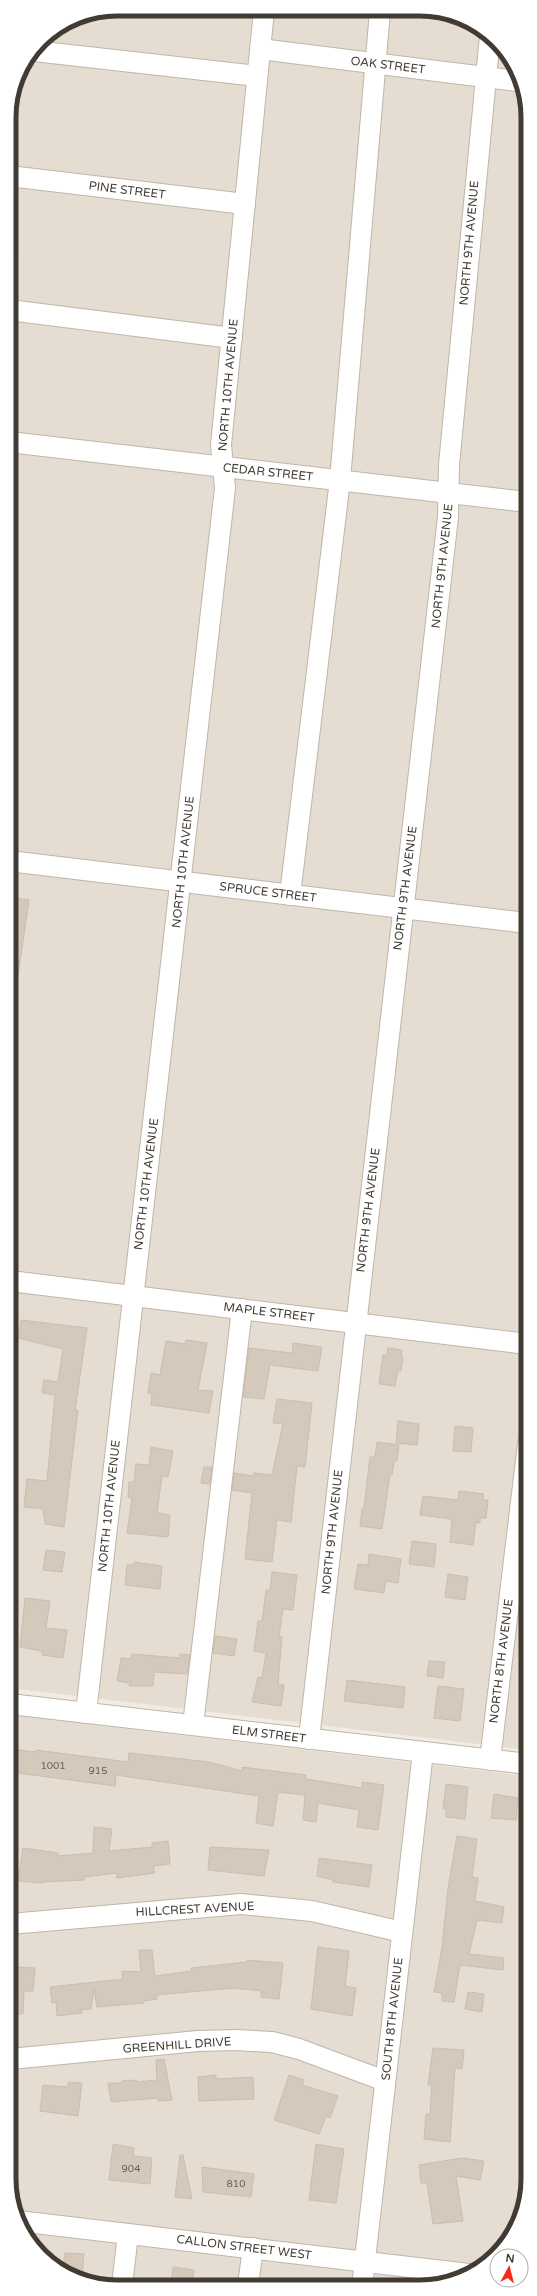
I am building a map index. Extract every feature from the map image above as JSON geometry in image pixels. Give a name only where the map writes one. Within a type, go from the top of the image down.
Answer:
[{"type":"street","name":"NORTH 10TH AVENUE","points":[[86,1713],[225,488],[221,445],[263,16]]},
{"type":"street","points":[[290,895],[340,480],[380,16]]},
{"type":"street","name":"NORTH 9TH AVENUE","points":[[309,1739],[355,1322],[448,517],[451,441],[489,44]]},
{"type":"street","name":"OAK STREET","points":[[260,49],[514,80]]},
{"type":"street","points":[[41,52],[257,76]]},
{"type":"street","name":"PINE STREET","points":[[16,177],[245,204]]},
{"type":"street","points":[[16,311],[232,338]]},
{"type":"street","name":"CEDAR STREET","points":[[16,443],[521,501]]},
{"type":"street","name":"SPRUCE STREET","points":[[16,862],[521,922]]},
{"type":"street","name":"MAPLE STREET","points":[[16,1283],[355,1322],[521,1343]]},
{"type":"street","points":[[193,1725],[242,1309]]},
{"type":"street","name":"NORTH 8TH AVENUE","points":[[490,1760],[521,1502]]},
{"type":"street","name":"ELM STREET","points":[[16,1705],[521,1763]]},
{"type":"street","name":"SOUTH 8TH AVENUE","points":[[363,2280],[423,1752]]},
{"type":"street","name":"HILLCREST AVENUE","points":[[16,1923],[241,1904],[312,1911],[402,1932]]},
{"type":"street","name":"GREENHILL DRIVE","points":[[16,2059],[198,2041],[243,2040],[272,2042],[299,2049],[386,2081]]},
{"type":"street","name":"CALLON STREET WEST","points":[[25,2222],[457,2273]]},
{"type":"street","points":[[123,2280],[128,2234]]},
{"type":"street","points":[[249,2280],[253,2248]]},
{"type":"shaded area","points":[[110,16],[427,16],[440,18],[465,26],[491,46],[511,72],[518,91],[521,117],[521,1749],[16,1689],[16,110],[19,91],[24,78],[37,56],[50,41],[61,33],[72,26],[91,19]]},
{"type":"shaded area","points":[[16,1716],[521,1775],[521,2186],[518,2205],[513,2218],[496,2246],[494,2248],[489,2248],[489,2253],[487,2255],[452,2275],[420,2280],[117,2280],[97,2278],[85,2275],[66,2266],[56,2259],[37,2240],[26,2224],[19,2205],[16,2179]]},
{"type":"building","points":[[16,898],[29,900],[18,976],[16,976]]},
{"type":"building","points":[[21,1320],[87,1328],[75,1410],[78,1410],[64,1527],[45,1524],[43,1509],[24,1507],[27,1479],[47,1481],[55,1395],[42,1393],[44,1380],[58,1382],[63,1349],[18,1338]]},
{"type":"building","points":[[186,1340],[207,1343],[198,1390],[213,1391],[209,1413],[151,1405],[152,1393],[148,1393],[151,1373],[160,1375],[166,1341],[185,1344]]},
{"type":"building","points":[[293,1343],[322,1347],[318,1371],[270,1365],[264,1399],[243,1397],[249,1348],[292,1353]]},
{"type":"building","points":[[388,1348],[402,1350],[401,1357],[403,1357],[401,1371],[398,1370],[395,1386],[379,1384],[383,1355],[387,1355]]},
{"type":"building","points":[[277,1399],[312,1403],[305,1467],[297,1466],[291,1522],[277,1520],[272,1562],[245,1559],[252,1493],[232,1490],[234,1473],[254,1476],[254,1473],[272,1475],[283,1424],[273,1423]]},
{"type":"building","points":[[398,1421],[419,1424],[417,1445],[396,1443]]},
{"type":"building","points":[[455,1426],[473,1428],[471,1452],[453,1451]]},
{"type":"building","points":[[377,1442],[399,1445],[397,1461],[394,1461],[392,1475],[390,1474],[382,1529],[360,1526],[362,1509],[364,1509],[370,1457],[375,1457]]},
{"type":"building","points":[[151,1447],[173,1451],[168,1477],[162,1476],[157,1513],[170,1515],[168,1537],[127,1533],[132,1498],[128,1497],[129,1482],[134,1482],[136,1464],[149,1465]]},
{"type":"building","points":[[204,1467],[212,1467],[210,1484],[201,1483]]},
{"type":"building","points":[[459,1491],[484,1494],[483,1500],[488,1500],[486,1518],[480,1518],[480,1523],[476,1522],[473,1545],[450,1542],[452,1519],[420,1515],[423,1496],[458,1500]]},
{"type":"building","points":[[412,1541],[436,1544],[434,1567],[409,1564]]},
{"type":"building","points":[[46,1550],[65,1552],[62,1572],[43,1570]]},
{"type":"building","points":[[369,1554],[401,1559],[398,1583],[386,1581],[384,1593],[354,1589],[358,1564],[368,1565]]},
{"type":"building","points":[[134,1562],[162,1566],[160,1589],[125,1585],[127,1565],[133,1565]]},
{"type":"building","points":[[272,1572],[297,1575],[293,1610],[283,1609],[279,1636],[282,1637],[278,1684],[284,1685],[281,1706],[252,1702],[258,1677],[262,1678],[266,1653],[254,1651],[258,1621],[262,1621],[266,1590],[270,1590]]},
{"type":"building","points":[[448,1574],[468,1577],[465,1600],[445,1597]]},
{"type":"building","points":[[25,1598],[50,1601],[46,1628],[67,1630],[63,1658],[42,1655],[42,1651],[20,1647]]},
{"type":"building","points":[[215,1636],[237,1639],[234,1656],[213,1653]]},
{"type":"building","points":[[132,1654],[180,1658],[180,1654],[190,1655],[187,1674],[154,1672],[153,1686],[129,1686],[130,1683],[117,1681],[121,1658],[131,1659]]},
{"type":"building","points":[[429,1661],[445,1662],[443,1678],[427,1676]]},
{"type":"building","points":[[347,1680],[405,1687],[403,1708],[344,1701]]},
{"type":"building","points":[[438,1686],[464,1689],[460,1721],[434,1718]]},
{"type":"building","points":[[16,1750],[36,1752],[36,1750],[128,1762],[129,1753],[209,1762],[242,1771],[242,1767],[306,1775],[306,1779],[362,1788],[362,1782],[384,1785],[378,1830],[357,1827],[359,1810],[318,1803],[316,1822],[303,1820],[305,1795],[278,1792],[273,1826],[256,1823],[259,1796],[116,1775],[115,1786],[16,1773]]},
{"type":"building","points":[[446,1784],[468,1787],[465,1819],[446,1817],[446,1809],[443,1809]]},
{"type":"building","points":[[494,1794],[518,1798],[516,1820],[491,1818]]},
{"type":"building","points":[[94,1827],[112,1829],[109,1851],[152,1847],[152,1843],[168,1841],[170,1864],[153,1866],[155,1873],[117,1878],[117,1873],[84,1877],[84,1880],[43,1883],[18,1881],[23,1848],[58,1853],[58,1856],[93,1853]]},
{"type":"building","points":[[457,1836],[477,1839],[472,1877],[478,1878],[475,1901],[504,1907],[502,1923],[477,1920],[469,1954],[504,1958],[503,1970],[460,1965],[454,2002],[442,2001],[442,1993],[434,1992],[442,1948],[448,1888]]},
{"type":"building","points":[[210,1847],[269,1850],[264,1876],[208,1870]]},
{"type":"building","points":[[319,1858],[372,1865],[369,1887],[333,1882],[333,1880],[317,1876]]},
{"type":"building","points":[[318,1947],[349,1951],[345,1986],[356,1988],[352,2016],[311,2009]]},
{"type":"building","points":[[139,1950],[152,1950],[155,1976],[192,1971],[191,1968],[247,1962],[247,1960],[283,1963],[279,1999],[261,1997],[261,1991],[233,1988],[157,1995],[157,1999],[144,2001],[144,2003],[97,2007],[94,1989],[91,2009],[81,2010],[82,2013],[57,2016],[56,2002],[52,2003],[50,1987],[123,1979],[122,1971],[141,1972]]},
{"type":"building","points":[[16,1967],[35,1968],[33,1991],[24,1991],[23,2014],[16,2014]]},
{"type":"building","points":[[468,1992],[484,1994],[482,2012],[465,2009]]},
{"type":"building","points":[[433,2048],[464,2050],[462,2069],[455,2068],[450,2142],[424,2139],[426,2114],[430,2114],[432,2085],[428,2085]]},
{"type":"building","points":[[164,2059],[172,2100],[158,2101],[158,2098],[111,2102],[108,2083],[122,2083],[122,2081],[137,2080],[137,2082],[157,2080],[156,2060]]},
{"type":"building","points":[[216,2075],[216,2079],[253,2077],[254,2099],[199,2101],[198,2077]]},
{"type":"building","points":[[289,2075],[304,2080],[302,2085],[338,2096],[330,2118],[326,2116],[319,2134],[274,2120]]},
{"type":"building","points":[[69,2082],[82,2083],[78,2116],[40,2111],[43,2085],[67,2087]]},
{"type":"building","points":[[113,2144],[134,2148],[133,2156],[152,2158],[150,2184],[109,2180]]},
{"type":"building","points":[[316,2144],[344,2149],[336,2203],[309,2200]]},
{"type":"building","points":[[180,2155],[183,2155],[192,2199],[175,2197]]},
{"type":"building","points":[[462,2158],[484,2161],[480,2180],[456,2176],[463,2221],[433,2224],[427,2183],[421,2183],[419,2165]]},
{"type":"building","points":[[202,2167],[254,2174],[251,2197],[203,2192]]},
{"type":"building","points":[[65,2253],[84,2254],[82,2274],[63,2264]]},
{"type":"building","points":[[173,2267],[194,2270],[193,2280],[172,2280]]}]
